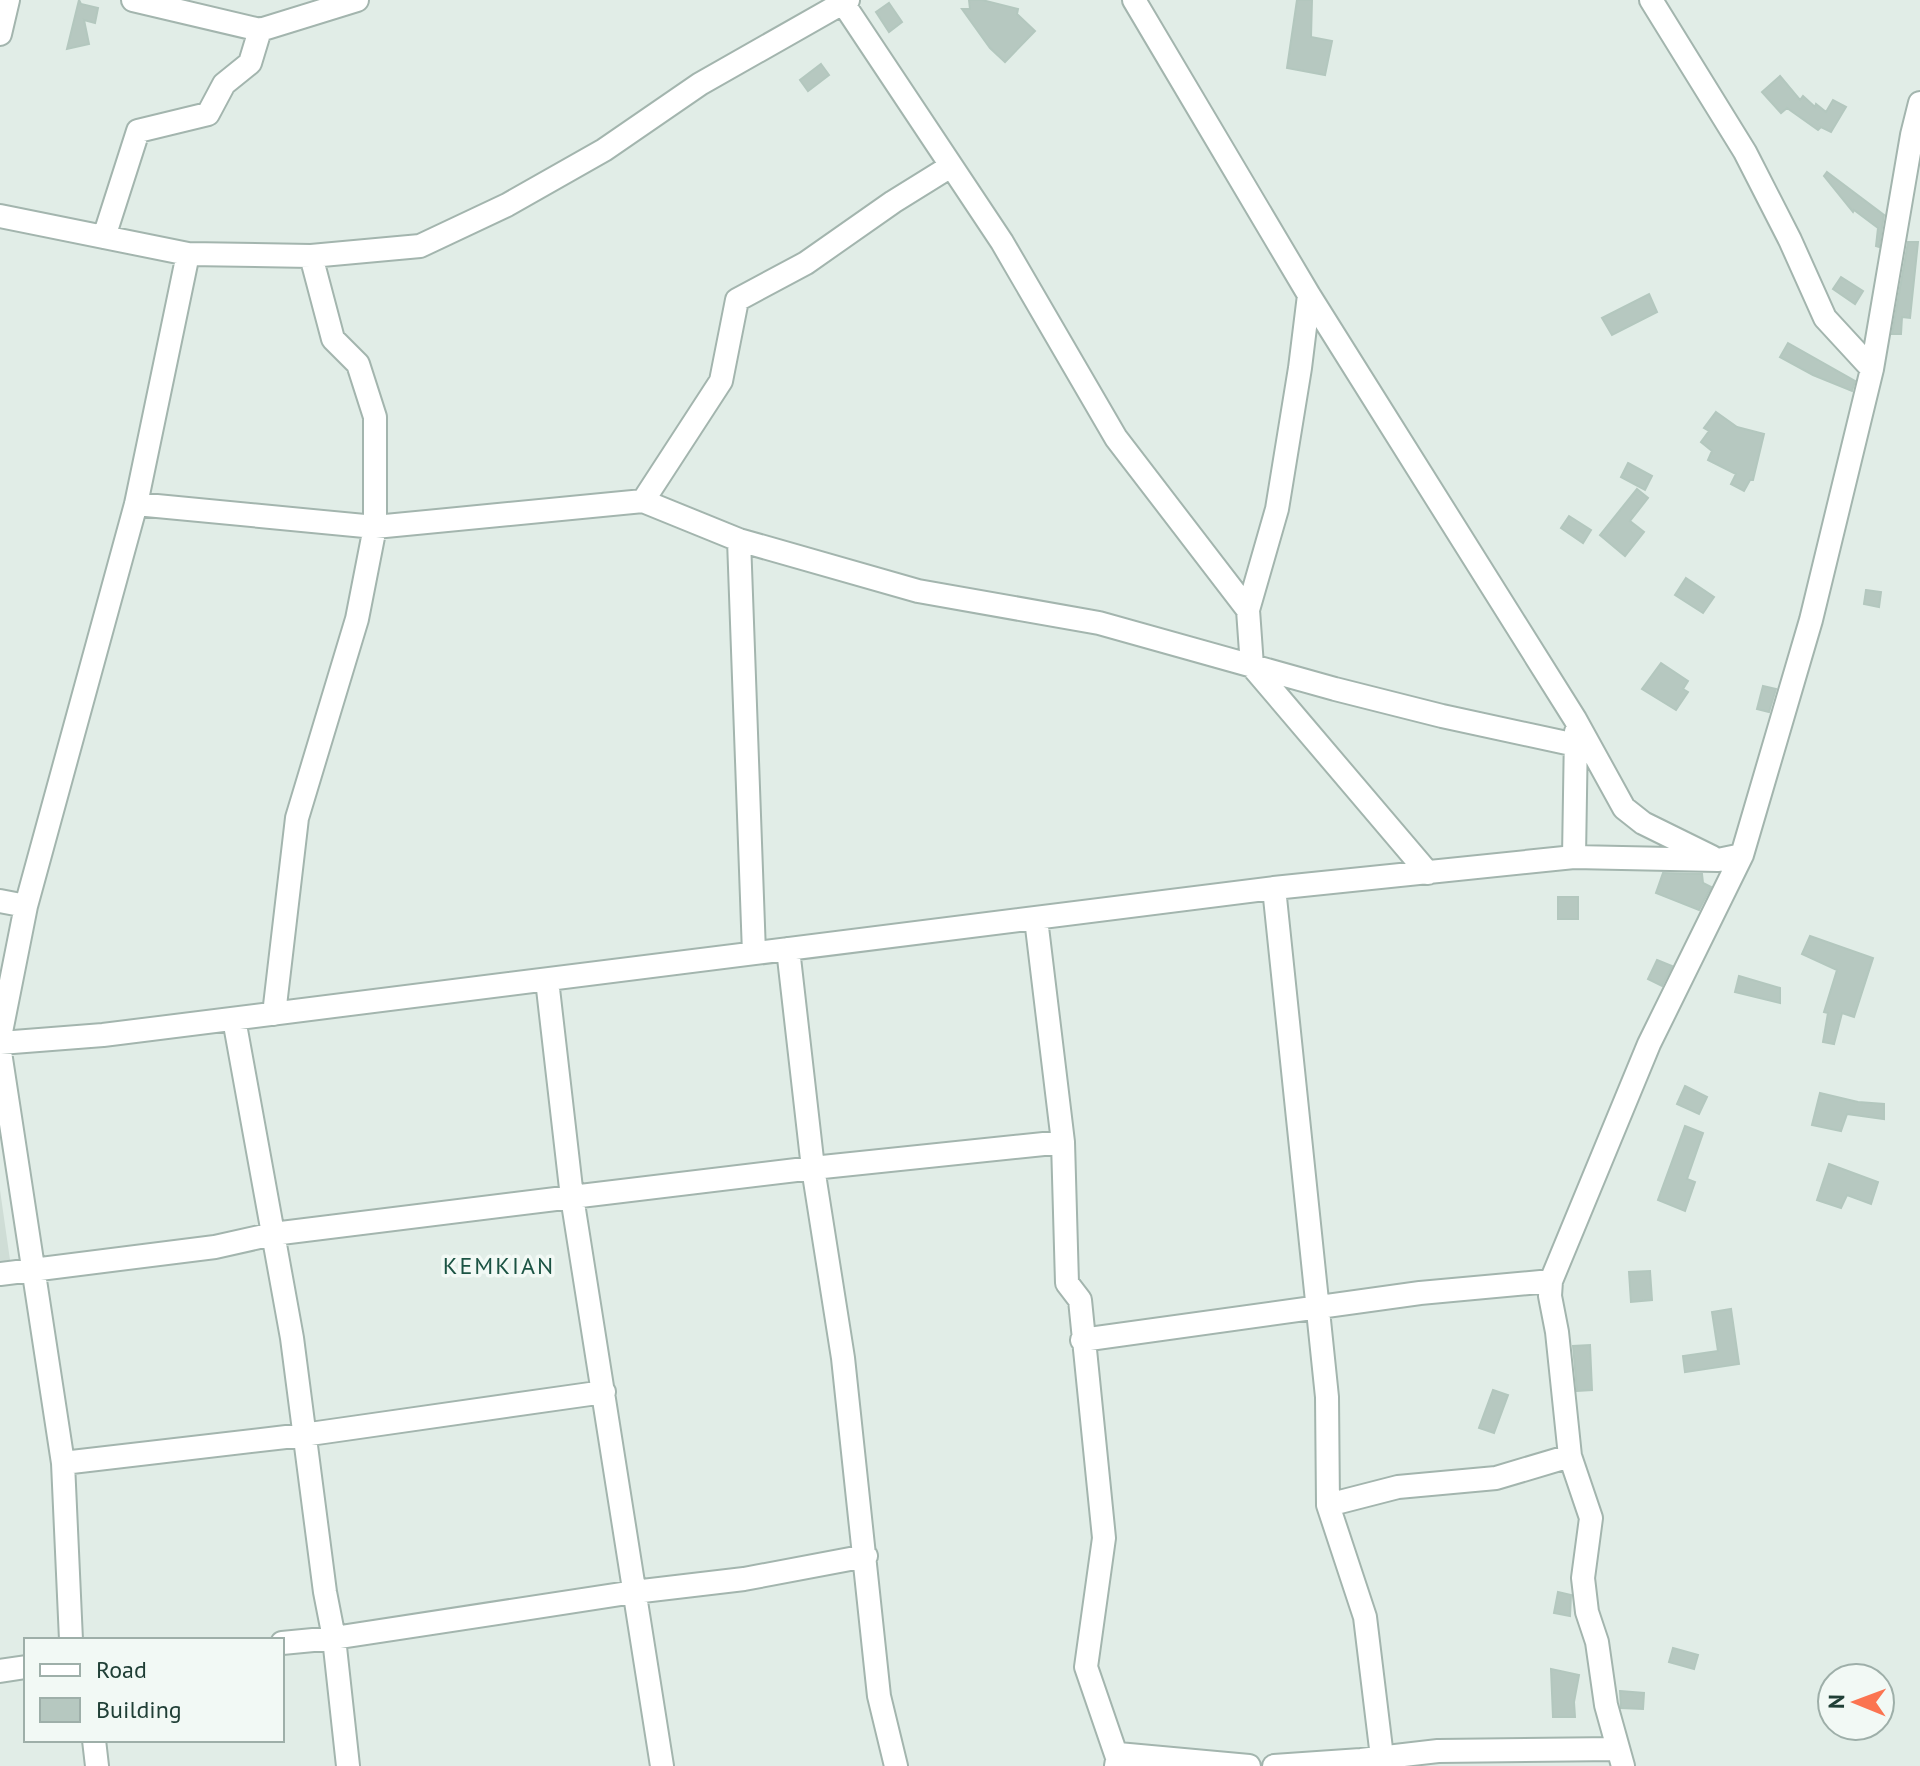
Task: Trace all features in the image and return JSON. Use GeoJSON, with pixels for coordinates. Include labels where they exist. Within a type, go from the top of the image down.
{"type":"FeatureCollection","features":[{"type":"Feature","properties":{"kind":"street"},"geometry":{"type":"LineString","coordinates":[[0,34],[8,0]]}},
{"type":"Feature","properties":{"kind":"street"},"geometry":{"type":"LineString","coordinates":[[133,0],[260,30],[357,0]]}},
{"type":"Feature","properties":{"kind":"street"},"geometry":{"type":"LineString","coordinates":[[1134,0],[1309,295],[1575,719],[1624,808],[1643,823],[1718,860]]}},
{"type":"Feature","properties":{"kind":"street"},"geometry":{"type":"LineString","coordinates":[[1651,0],[1745,152],[1825,318],[1872,369]]}},
{"type":"Feature","properties":{"kind":"street"},"geometry":{"type":"LineString","coordinates":[[0,216],[188,254],[311,256],[420,246],[495,211],[604,150],[700,84],[844,1],[1002,242],[1116,438],[1248,610]]}},
{"type":"Feature","properties":{"kind":"street"},"geometry":{"type":"LineString","coordinates":[[104,237],[138,131],[208,114],[224,84],[250,63],[260,30]]}},
{"type":"Feature","properties":{"kind":"street"},"geometry":{"type":"LineString","coordinates":[[1274,1766],[1481,1749],[1619,1758],[1606,1705],[1597,1642],[1587,1612],[1583,1578],[1591,1518],[1570,1456],[1550,1296],[1551,1281],[1649,1044],[1742,855],[1811,620],[1872,369],[1920,103]]}},
{"type":"Feature","properties":{"kind":"street"},"geometry":{"type":"LineString","coordinates":[[643,501],[721,381],[737,300],[806,263],[951,166]]}},
{"type":"Feature","properties":{"kind":"street"},"geometry":{"type":"LineString","coordinates":[[188,254],[136,504],[26,906],[0,1040],[103,1035],[1274,888],[1574,857],[1718,860],[1742,855]]}},
{"type":"Feature","properties":{"kind":"street"},"geometry":{"type":"LineString","coordinates":[[274,1014],[297,818],[357,619],[375,527],[375,417],[358,364],[333,339],[311,256]]}},
{"type":"Feature","properties":{"kind":"street"},"geometry":{"type":"LineString","coordinates":[[1309,295],[1277,509],[1248,610],[1252,666],[1428,873]]}},
{"type":"Feature","properties":{"kind":"street"},"geometry":{"type":"LineString","coordinates":[[136,504],[375,527],[643,501],[739,540],[918,591],[1099,623],[1442,716],[1576,745]]}},
{"type":"Feature","properties":{"kind":"street"},"geometry":{"type":"LineString","coordinates":[[739,540],[754,953]]}},
{"type":"Feature","properties":{"kind":"street"},"geometry":{"type":"LineString","coordinates":[[1574,857],[1575,719]]}},
{"type":"Feature","properties":{"kind":"street"},"geometry":{"type":"LineString","coordinates":[[1274,888],[1327,1397],[1328,1505],[1365,1617],[1382,1757]]}},
{"type":"Feature","properties":{"kind":"street"},"geometry":{"type":"LineString","coordinates":[[0,901],[26,906]]}},
{"type":"Feature","properties":{"kind":"street"},"geometry":{"type":"LineString","coordinates":[[1036,919],[1063,1142],[1067,1283],[1080,1300],[1104,1538],[1086,1667],[1118,1762],[1249,1766]]}},
{"type":"Feature","properties":{"kind":"street"},"geometry":{"type":"LineString","coordinates":[[788,949],[813,1168],[843,1358],[879,1696],[896,1766]]}},
{"type":"Feature","properties":{"kind":"street"},"geometry":{"type":"LineString","coordinates":[[547,980],[572,1197],[662,1766]]}},
{"type":"Feature","properties":{"kind":"street"},"geometry":{"type":"LineString","coordinates":[[234,1019],[292,1338],[303,1435],[334,1638],[348,1766]]}},
{"type":"Feature","properties":{"kind":"street"},"geometry":{"type":"LineString","coordinates":[[0,1052],[63,1463],[71,1638]]}},
{"type":"Feature","properties":{"kind":"street"},"geometry":{"type":"LineString","coordinates":[[0,1274],[215,1247],[273,1234],[813,1168],[1063,1142]]}},
{"type":"Feature","properties":{"kind":"street"},"geometry":{"type":"LineString","coordinates":[[1082,1340],[1420,1293],[1551,1281]]}},
{"type":"Feature","properties":{"kind":"street"},"geometry":{"type":"LineString","coordinates":[[63,1463],[303,1435],[604,1392]]}},
{"type":"Feature","properties":{"kind":"street"},"geometry":{"type":"LineString","coordinates":[[1328,1505],[1398,1487],[1496,1478],[1570,1456]]}},
{"type":"Feature","properties":{"kind":"street"},"geometry":{"type":"LineString","coordinates":[[284,1643],[744,1579],[866,1556]]}},
{"type":"Feature","properties":{"kind":"street"},"geometry":{"type":"LineString","coordinates":[[0,1671],[24,1667]]}},
{"type":"Feature","properties":{"kind":"street"},"geometry":{"type":"LineString","coordinates":[[94,1742],[97,1766]]}},
{"type":"Feature","properties":{"kind":"shaded area"},"geometry":{"type":"Polygon","coordinates":[[[0,1190],[10,1260],[0,1262],[0,1190]]]}},
{"type":"Feature","properties":{"kind":"building"},"geometry":{"type":"Polygon","coordinates":[[[79,0],[81,4],[98,8],[95,23],[84,20],[89,44],[67,49],[79,0]]]}},
{"type":"Feature","properties":{"kind":"building"},"geometry":{"type":"Polygon","coordinates":[[[969,0],[1018,9],[1017,14],[1035,31],[1005,62],[990,48],[962,9],[970,9],[969,0]]]}},
{"type":"Feature","properties":{"kind":"building"},"geometry":{"type":"Polygon","coordinates":[[[1297,0],[1312,0],[1311,37],[1332,41],[1325,75],[1287,68],[1297,0]]]}},
{"type":"Feature","properties":{"kind":"building"},"geometry":{"type":"Polygon","coordinates":[[[889,3],[902,22],[889,32],[876,12],[889,3]]]}},
{"type":"Feature","properties":{"kind":"building"},"geometry":{"type":"Polygon","coordinates":[[[821,64],[829,75],[808,91],[800,80],[821,64]]]}},
{"type":"Feature","properties":{"kind":"building"},"geometry":{"type":"Polygon","coordinates":[[[1780,76],[1800,100],[1803,96],[1826,112],[1833,100],[1846,107],[1831,132],[1821,127],[1818,130],[1787,108],[1781,113],[1762,92],[1780,76]]]}},
{"type":"Feature","properties":{"kind":"building"},"geometry":{"type":"Polygon","coordinates":[[[1827,172],[1884,215],[1879,247],[1876,246],[1878,228],[1853,212],[1824,176],[1827,172]]]}},
{"type":"Feature","properties":{"kind":"building"},"geometry":{"type":"Polygon","coordinates":[[[1908,242],[1918,242],[1910,318],[1902,317],[1901,334],[1892,334],[1908,242]]]}},
{"type":"Feature","properties":{"kind":"building"},"geometry":{"type":"Polygon","coordinates":[[[1841,277],[1863,291],[1855,304],[1833,289],[1841,277]]]}},
{"type":"Feature","properties":{"kind":"building"},"geometry":{"type":"Polygon","coordinates":[[[1649,294],[1657,312],[1612,335],[1602,318],[1649,294]]]}},
{"type":"Feature","properties":{"kind":"building"},"geometry":{"type":"Polygon","coordinates":[[[1788,343],[1855,381],[1852,391],[1780,357],[1788,343]]]}},
{"type":"Feature","properties":{"kind":"building"},"geometry":{"type":"Polygon","coordinates":[[[1716,412],[1737,427],[1764,434],[1753,480],[1744,491],[1731,484],[1736,474],[1708,460],[1712,451],[1701,442],[1709,431],[1704,428],[1716,412]]]}},
{"type":"Feature","properties":{"kind":"building"},"geometry":{"type":"Polygon","coordinates":[[[1628,463],[1652,476],[1645,490],[1621,477],[1628,463]]]}},
{"type":"Feature","properties":{"kind":"building"},"geometry":{"type":"Polygon","coordinates":[[[1637,489],[1648,498],[1630,521],[1644,532],[1625,556],[1600,535],[1637,489]]]}},
{"type":"Feature","properties":{"kind":"building"},"geometry":{"type":"Polygon","coordinates":[[[1569,516],[1591,530],[1583,543],[1561,528],[1569,516]]]}},
{"type":"Feature","properties":{"kind":"building"},"geometry":{"type":"Polygon","coordinates":[[[1686,578],[1714,597],[1703,613],[1675,595],[1686,578]]]}},
{"type":"Feature","properties":{"kind":"building"},"geometry":{"type":"Polygon","coordinates":[[[1866,590],[1881,592],[1879,607],[1864,604],[1866,590]]]}},
{"type":"Feature","properties":{"kind":"building"},"geometry":{"type":"Polygon","coordinates":[[[1661,663],[1688,681],[1683,689],[1688,692],[1676,710],[1642,689],[1661,663]]]}},
{"type":"Feature","properties":{"kind":"building"},"geometry":{"type":"Polygon","coordinates":[[[1763,686],[1776,689],[1769,712],[1757,709],[1763,686]]]}},
{"type":"Feature","properties":{"kind":"building"},"geometry":{"type":"Polygon","coordinates":[[[1663,873],[1702,874],[1703,883],[1711,887],[1699,910],[1656,893],[1663,873]]]}},
{"type":"Feature","properties":{"kind":"building"},"geometry":{"type":"Polygon","coordinates":[[[1558,897],[1578,897],[1578,919],[1558,919],[1558,897]]]}},
{"type":"Feature","properties":{"kind":"building"},"geometry":{"type":"Polygon","coordinates":[[[1810,936],[1873,958],[1854,1017],[1842,1013],[1834,1044],[1823,1042],[1828,1013],[1824,1012],[1837,970],[1802,954],[1810,936]]]}},
{"type":"Feature","properties":{"kind":"building"},"geometry":{"type":"Polygon","coordinates":[[[1657,960],[1672,966],[1662,986],[1648,979],[1657,960]]]}},
{"type":"Feature","properties":{"kind":"building"},"geometry":{"type":"Polygon","coordinates":[[[1739,976],[1780,988],[1780,1003],[1735,992],[1739,976]]]}},
{"type":"Feature","properties":{"kind":"building"},"geometry":{"type":"Polygon","coordinates":[[[1685,1086],[1707,1097],[1699,1114],[1677,1104],[1685,1086]]]}},
{"type":"Feature","properties":{"kind":"building"},"geometry":{"type":"Polygon","coordinates":[[[1820,1093],[1858,1102],[1884,1104],[1884,1119],[1847,1114],[1841,1131],[1812,1125],[1820,1093]]]}},
{"type":"Feature","properties":{"kind":"building"},"geometry":{"type":"Polygon","coordinates":[[[1685,1126],[1703,1133],[1687,1179],[1695,1182],[1685,1211],[1658,1200],[1685,1126]]]}},
{"type":"Feature","properties":{"kind":"building"},"geometry":{"type":"Polygon","coordinates":[[[1829,1164],[1878,1182],[1871,1204],[1847,1195],[1841,1208],[1817,1200],[1829,1164]]]}},
{"type":"Feature","properties":{"kind":"building"},"geometry":{"type":"Polygon","coordinates":[[[1650,1271],[1652,1300],[1631,1302],[1629,1272],[1650,1271]]]}},
{"type":"Feature","properties":{"kind":"building"},"geometry":{"type":"Polygon","coordinates":[[[1731,1309],[1739,1364],[1685,1372],[1683,1356],[1718,1351],[1712,1312],[1731,1309]]]}},
{"type":"Feature","properties":{"kind":"building"},"geometry":{"type":"Polygon","coordinates":[[[1590,1345],[1592,1390],[1577,1391],[1573,1346],[1590,1345]]]}},
{"type":"Feature","properties":{"kind":"building"},"geometry":{"type":"Polygon","coordinates":[[[1493,1390],[1508,1395],[1494,1433],[1479,1428],[1493,1390]]]}},
{"type":"Feature","properties":{"kind":"building"},"geometry":{"type":"Polygon","coordinates":[[[1558,1592],[1571,1595],[1570,1616],[1554,1613],[1558,1592]]]}},
{"type":"Feature","properties":{"kind":"building"},"geometry":{"type":"Polygon","coordinates":[[[1673,1648],[1698,1655],[1694,1669],[1669,1662],[1673,1648]]]}},
{"type":"Feature","properties":{"kind":"building"},"geometry":{"type":"Polygon","coordinates":[[[1551,1669],[1579,1675],[1574,1702],[1575,1717],[1553,1717],[1551,1669]]]}},
{"type":"Feature","properties":{"kind":"building"},"geometry":{"type":"Polygon","coordinates":[[[1620,1691],[1644,1693],[1643,1709],[1621,1708],[1620,1691]]]}},
{"type":"Feature","properties":{"kind":"district","name":"KEMKIAN"},"geometry":{"type":"Point","coordinates":[499,1266]}}]}
